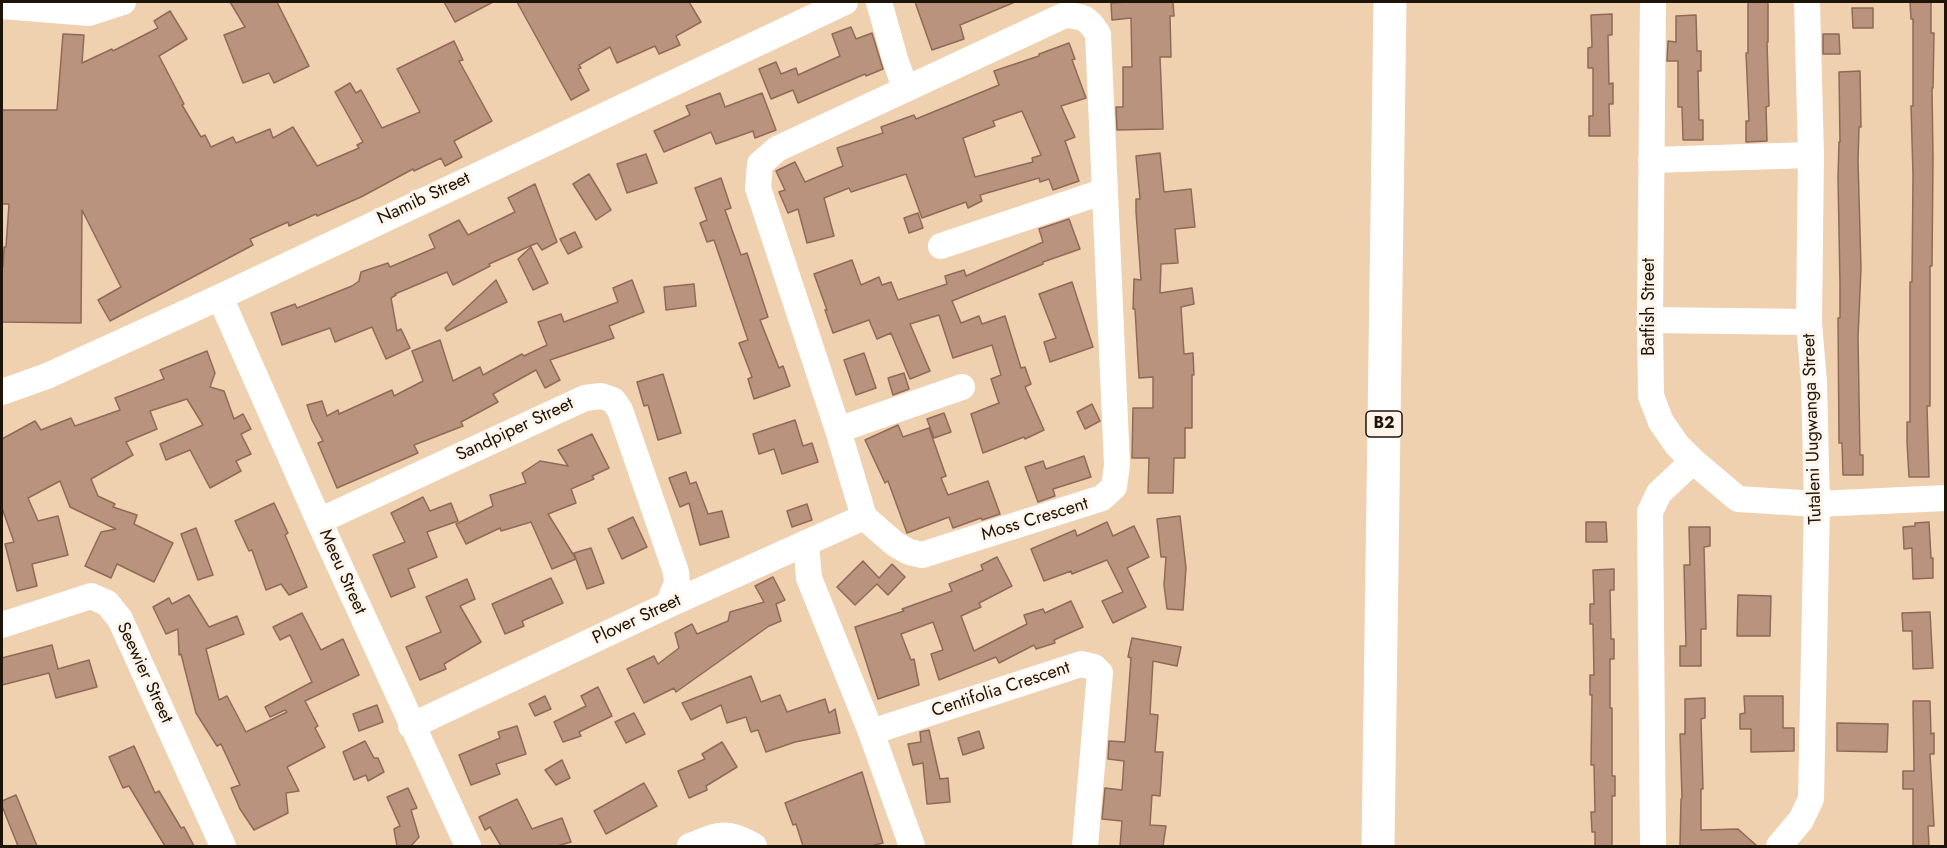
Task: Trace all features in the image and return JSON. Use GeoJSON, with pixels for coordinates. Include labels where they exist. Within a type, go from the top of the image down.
{"type":"FeatureCollection","features":[{"type":"Feature","properties":{"kind":"highway","name":"B2"},"geometry":{"type":"LineString","coordinates":[[1368,846],[1378,2]]}},
{"type":"Feature","properties":{"kind":"highway","name":"B2"},"geometry":{"type":"LineString","coordinates":[[1378,846],[1390,2]]}},
{"type":"Feature","properties":{"kind":"street"},"geometry":{"type":"LineString","coordinates":[[2,6],[89,14],[123,2]]}},
{"type":"Feature","properties":{"kind":"street","name":"Namib Street"},"geometry":{"type":"LineString","coordinates":[[2,392],[47,376],[220,297],[845,2]]}},
{"type":"Feature","properties":{"kind":"street"},"geometry":{"type":"LineString","coordinates":[[879,2],[905,88]]}},
{"type":"Feature","properties":{"kind":"street","name":"Batfish Street"},"geometry":{"type":"LineString","coordinates":[[1653,2],[1651,396],[1661,422],[1677,445],[1738,500],[1817,504],[1946,498]]}},
{"type":"Feature","properties":{"kind":"street","name":"Tutaleni Uugwanga Street"},"geometry":{"type":"LineString","coordinates":[[1779,846],[1801,820],[1810,799],[1817,504],[1814,382],[1809,322],[1811,155],[1808,2]]}},
{"type":"Feature","properties":{"kind":"street","name":"Moss Crescent"},"geometry":{"type":"LineString","coordinates":[[1065,15],[1078,16],[1090,21],[1098,34],[1105,191],[1117,465],[1114,487],[1102,498],[922,555],[909,552],[895,544],[864,517],[838,430],[758,188],[760,164],[777,149],[905,88],[1065,15]]}},
{"type":"Feature","properties":{"kind":"street"},"geometry":{"type":"LineString","coordinates":[[1652,160],[1811,155]]}},
{"type":"Feature","properties":{"kind":"street"},"geometry":{"type":"LineString","coordinates":[[941,246],[1105,191]]}},
{"type":"Feature","properties":{"kind":"street","name":"Meeu Street"},"geometry":{"type":"LineString","coordinates":[[220,297],[411,726],[468,846]]}},
{"type":"Feature","properties":{"kind":"street"},"geometry":{"type":"LineString","coordinates":[[1650,320],[1809,322]]}},
{"type":"Feature","properties":{"kind":"street"},"geometry":{"type":"LineString","coordinates":[[838,430],[962,387]]}},
{"type":"Feature","properties":{"kind":"street","name":"Sandpiper Street"},"geometry":{"type":"LineString","coordinates":[[319,521],[585,398],[601,396],[613,399],[620,410],[676,572],[677,583],[668,605]]}},
{"type":"Feature","properties":{"kind":"street"},"geometry":{"type":"LineString","coordinates":[[1653,846],[1650,512],[1659,493],[1693,461]]}},
{"type":"Feature","properties":{"kind":"street","name":"Plover Street"},"geometry":{"type":"LineString","coordinates":[[411,726],[668,605],[864,517]]}},
{"type":"Feature","properties":{"kind":"street"},"geometry":{"type":"LineString","coordinates":[[806,543],[809,578],[872,732],[912,846]]}},
{"type":"Feature","properties":{"kind":"street","name":"Seewier Street"},"geometry":{"type":"LineString","coordinates":[[2,625],[91,596],[107,603],[120,619],[223,846]]}},
{"type":"Feature","properties":{"kind":"street","name":"Centifolia Crescent"},"geometry":{"type":"LineString","coordinates":[[872,732],[1081,664],[1094,667],[1101,674],[1085,846]]}},
{"type":"Feature","properties":{"kind":"street"},"geometry":{"type":"LineString","coordinates":[[690,846],[721,834],[740,838],[754,846]]}},
{"type":"Feature","properties":{"kind":"building"},"geometry":{"type":"Polygon","coordinates":[[[230,2],[277,2],[309,66],[274,83],[269,73],[243,83],[224,35],[245,27],[230,2]]]}},
{"type":"Feature","properties":{"kind":"building"},"geometry":{"type":"Polygon","coordinates":[[[444,2],[493,2],[455,22],[444,2]]]}},
{"type":"Feature","properties":{"kind":"building"},"geometry":{"type":"Polygon","coordinates":[[[517,2],[689,2],[701,22],[676,36],[680,45],[659,54],[655,46],[617,63],[610,47],[579,65],[581,68],[578,69],[589,90],[571,100],[517,2]]]}},
{"type":"Feature","properties":{"kind":"building"},"geometry":{"type":"Polygon","coordinates":[[[915,2],[1015,2],[960,25],[964,39],[932,50],[915,2]]]}},
{"type":"Feature","properties":{"kind":"building"},"geometry":{"type":"Polygon","coordinates":[[[1173,2],[1174,16],[1170,16],[1171,57],[1160,57],[1163,129],[1117,130],[1116,107],[1123,107],[1123,67],[1132,67],[1131,18],[1112,20],[1111,3],[1173,2]]]}},
{"type":"Feature","properties":{"kind":"building"},"geometry":{"type":"Polygon","coordinates":[[[1748,2],[1768,2],[1767,141],[1746,142],[1746,121],[1749,121],[1746,53],[1748,53],[1748,2]]]}},
{"type":"Feature","properties":{"kind":"building"},"geometry":{"type":"Polygon","coordinates":[[[1910,2],[1931,2],[1931,33],[1934,33],[1930,406],[1927,406],[1929,477],[1909,477],[1907,442],[1907,422],[1910,422],[1913,175],[1911,106],[1913,106],[1913,19],[1911,19],[1910,2]]]}},
{"type":"Feature","properties":{"kind":"building"},"geometry":{"type":"Polygon","coordinates":[[[1852,8],[1873,8],[1873,28],[1853,28],[1852,8]]]}},
{"type":"Feature","properties":{"kind":"building"},"geometry":{"type":"Polygon","coordinates":[[[170,11],[187,39],[159,56],[184,104],[182,105],[201,137],[205,135],[211,147],[233,137],[236,143],[270,129],[273,138],[293,127],[317,166],[359,148],[357,145],[363,142],[335,92],[350,83],[356,93],[361,90],[382,128],[420,112],[397,69],[454,41],[463,60],[459,61],[492,121],[454,141],[462,157],[445,166],[441,158],[414,171],[413,169],[361,197],[317,216],[316,214],[289,226],[288,222],[250,239],[253,245],[110,321],[98,300],[121,287],[82,210],[81,323],[2,322],[2,267],[9,204],[2,204],[2,110],[57,110],[63,34],[84,35],[82,63],[112,49],[113,51],[158,28],[154,21],[170,11]]]}},
{"type":"Feature","properties":{"kind":"building"},"geometry":{"type":"Polygon","coordinates":[[[1612,14],[1612,35],[1608,35],[1609,84],[1613,83],[1613,104],[1609,104],[1610,136],[1589,136],[1589,116],[1593,116],[1593,68],[1588,68],[1588,48],[1592,47],[1591,15],[1612,14]]]}},
{"type":"Feature","properties":{"kind":"building"},"geometry":{"type":"Polygon","coordinates":[[[1696,15],[1697,51],[1701,51],[1701,71],[1698,71],[1699,120],[1703,120],[1703,140],[1683,140],[1682,107],[1678,107],[1678,61],[1667,61],[1668,41],[1676,42],[1676,16],[1696,15]]]}},
{"type":"Feature","properties":{"kind":"building"},"geometry":{"type":"Polygon","coordinates":[[[851,27],[856,39],[872,33],[883,69],[866,76],[865,74],[798,103],[793,90],[771,99],[759,69],[776,62],[781,74],[796,68],[798,75],[840,56],[832,34],[851,27]]]}},
{"type":"Feature","properties":{"kind":"building"},"geometry":{"type":"Polygon","coordinates":[[[1823,34],[1839,34],[1840,54],[1823,54],[1823,34]]]}},
{"type":"Feature","properties":{"kind":"building"},"geometry":{"type":"Polygon","coordinates":[[[1069,43],[1075,59],[1072,60],[1086,98],[1061,106],[1075,137],[1065,141],[1079,181],[1053,190],[1049,179],[1040,182],[1039,178],[980,195],[982,201],[968,208],[966,202],[922,218],[906,174],[851,192],[849,188],[824,198],[834,236],[807,243],[798,209],[788,213],[779,192],[785,190],[776,171],[795,162],[805,182],[843,166],[837,148],[883,133],[881,127],[914,115],[916,119],[999,85],[994,71],[1039,56],[1039,54],[1069,43]],[[1022,111],[993,121],[995,126],[963,138],[975,177],[1033,162],[1032,158],[1041,155],[1022,111]]]}},
{"type":"Feature","properties":{"kind":"building"},"geometry":{"type":"Polygon","coordinates":[[[1860,71],[1861,127],[1859,127],[1858,161],[1861,268],[1858,337],[1860,455],[1863,455],[1863,475],[1843,475],[1842,443],[1839,443],[1839,72],[1860,71]]]}},
{"type":"Feature","properties":{"kind":"building"},"geometry":{"type":"Polygon","coordinates":[[[720,93],[725,107],[762,93],[776,130],[755,138],[753,131],[716,144],[711,132],[664,152],[654,131],[690,115],[686,106],[720,93]]]}},
{"type":"Feature","properties":{"kind":"building"},"geometry":{"type":"Polygon","coordinates":[[[1160,153],[1164,192],[1191,189],[1195,227],[1175,229],[1178,263],[1161,264],[1160,293],[1192,288],[1194,304],[1181,307],[1184,354],[1193,353],[1192,428],[1185,428],[1185,458],[1174,458],[1173,493],[1148,493],[1149,458],[1132,458],[1133,408],[1153,408],[1153,377],[1139,378],[1135,309],[1133,309],[1134,279],[1141,280],[1136,212],[1136,199],[1140,199],[1136,156],[1160,153]]]}},
{"type":"Feature","properties":{"kind":"building"},"geometry":{"type":"Polygon","coordinates":[[[646,154],[657,183],[627,193],[617,164],[646,154]]]}},
{"type":"Feature","properties":{"kind":"building"},"geometry":{"type":"Polygon","coordinates":[[[589,174],[611,210],[596,220],[573,184],[589,174]]]}},
{"type":"Feature","properties":{"kind":"building"},"geometry":{"type":"Polygon","coordinates":[[[721,178],[731,208],[725,210],[741,255],[747,253],[768,317],[760,320],[779,368],[783,366],[790,386],[754,399],[748,379],[752,377],[739,343],[748,340],[714,240],[707,242],[700,223],[707,220],[695,188],[721,178]]]}},
{"type":"Feature","properties":{"kind":"building"},"geometry":{"type":"Polygon","coordinates":[[[535,184],[557,242],[542,250],[537,243],[489,264],[490,266],[453,285],[447,272],[395,294],[391,298],[397,331],[401,329],[410,348],[386,359],[372,327],[335,342],[330,328],[282,345],[271,313],[295,304],[297,308],[352,286],[359,281],[361,272],[388,263],[390,267],[435,248],[429,235],[459,220],[468,235],[515,212],[508,198],[535,184]]]}},
{"type":"Feature","properties":{"kind":"building"},"geometry":{"type":"Polygon","coordinates":[[[918,213],[923,228],[909,233],[904,218],[918,213]]]}},
{"type":"Feature","properties":{"kind":"building"},"geometry":{"type":"Polygon","coordinates":[[[1069,219],[1080,249],[1043,262],[1043,264],[952,301],[961,323],[979,316],[982,324],[1005,316],[1021,368],[1025,367],[1031,384],[1025,387],[1044,430],[983,453],[971,414],[999,403],[991,379],[1001,375],[992,345],[953,358],[939,315],[910,324],[930,371],[910,379],[891,333],[877,339],[869,320],[833,333],[814,274],[852,260],[861,285],[879,277],[882,285],[891,282],[898,300],[947,284],[945,276],[964,270],[966,276],[1043,242],[1039,229],[1069,219]]]}},
{"type":"Feature","properties":{"kind":"building"},"geometry":{"type":"Polygon","coordinates":[[[575,232],[582,247],[568,254],[560,239],[575,232]]]}},
{"type":"Feature","properties":{"kind":"building"},"geometry":{"type":"Polygon","coordinates":[[[531,247],[548,283],[533,290],[518,259],[531,247]]]}},
{"type":"Feature","properties":{"kind":"building"},"geometry":{"type":"Polygon","coordinates":[[[496,280],[507,302],[447,331],[445,328],[496,280]]]}},
{"type":"Feature","properties":{"kind":"building"},"geometry":{"type":"Polygon","coordinates":[[[632,280],[644,312],[609,326],[614,338],[550,360],[560,380],[545,388],[536,370],[493,394],[498,402],[461,422],[463,426],[414,445],[418,453],[337,488],[318,443],[323,441],[307,405],[322,401],[327,416],[338,410],[339,414],[392,390],[394,396],[423,381],[412,351],[440,340],[453,381],[480,367],[483,375],[522,354],[524,356],[547,345],[538,322],[561,314],[564,322],[618,302],[613,288],[632,280]]]}},
{"type":"Feature","properties":{"kind":"building"},"geometry":{"type":"Polygon","coordinates":[[[1072,282],[1093,347],[1050,362],[1044,342],[1056,338],[1039,294],[1072,282]]]}},
{"type":"Feature","properties":{"kind":"building"},"geometry":{"type":"Polygon","coordinates":[[[694,284],[696,306],[666,310],[664,287],[694,284]]]}},
{"type":"Feature","properties":{"kind":"building"},"geometry":{"type":"Polygon","coordinates":[[[207,351],[215,373],[210,387],[224,391],[234,419],[243,414],[251,429],[241,434],[251,454],[236,461],[241,471],[210,488],[190,450],[166,460],[160,444],[203,425],[187,399],[150,411],[157,429],[126,442],[133,455],[91,479],[98,496],[115,504],[113,507],[137,515],[134,524],[173,543],[154,582],[117,564],[111,578],[85,566],[101,532],[116,529],[70,507],[60,481],[28,498],[38,521],[58,516],[68,555],[32,564],[37,586],[17,591],[5,544],[14,542],[2,508],[2,439],[35,421],[41,430],[71,418],[75,426],[120,410],[115,398],[164,379],[160,370],[207,351]]]}},
{"type":"Feature","properties":{"kind":"building"},"geometry":{"type":"Polygon","coordinates":[[[864,353],[876,388],[856,395],[844,360],[864,353]]]}},
{"type":"Feature","properties":{"kind":"building"},"geometry":{"type":"Polygon","coordinates":[[[904,373],[909,389],[893,395],[888,378],[904,373]]]}},
{"type":"Feature","properties":{"kind":"building"},"geometry":{"type":"Polygon","coordinates":[[[663,374],[681,433],[658,440],[648,405],[644,406],[637,382],[663,374]]]}},
{"type":"Feature","properties":{"kind":"building"},"geometry":{"type":"Polygon","coordinates":[[[1092,404],[1100,421],[1085,429],[1077,412],[1092,404]]]}},
{"type":"Feature","properties":{"kind":"building"},"geometry":{"type":"Polygon","coordinates":[[[944,413],[951,432],[934,438],[927,419],[944,413]]]}},
{"type":"Feature","properties":{"kind":"building"},"geometry":{"type":"Polygon","coordinates":[[[795,420],[803,446],[812,443],[818,462],[782,474],[774,449],[759,454],[753,434],[795,420]]]}},
{"type":"Feature","properties":{"kind":"building"},"geometry":{"type":"Polygon","coordinates":[[[898,425],[903,437],[929,428],[946,476],[941,478],[948,495],[988,481],[1000,514],[953,528],[949,517],[907,533],[888,481],[885,483],[865,440],[898,425]]]}},
{"type":"Feature","properties":{"kind":"building"},"geometry":{"type":"Polygon","coordinates":[[[592,434],[609,468],[592,476],[594,479],[571,489],[576,503],[548,514],[576,559],[552,569],[531,522],[501,531],[500,528],[466,544],[456,524],[493,506],[490,495],[526,483],[522,473],[540,461],[568,466],[558,450],[592,434]]]}},
{"type":"Feature","properties":{"kind":"building"},"geometry":{"type":"Polygon","coordinates":[[[1084,456],[1091,477],[1053,489],[1055,496],[1038,502],[1025,467],[1043,461],[1046,469],[1084,456]]]}},
{"type":"Feature","properties":{"kind":"building"},"geometry":{"type":"Polygon","coordinates":[[[686,472],[690,484],[696,482],[708,514],[722,511],[729,537],[700,545],[689,503],[680,507],[669,478],[686,472]]]}},
{"type":"Feature","properties":{"kind":"building"},"geometry":{"type":"Polygon","coordinates":[[[423,497],[430,511],[451,503],[458,521],[427,532],[437,557],[408,569],[415,587],[391,597],[373,555],[405,542],[391,513],[423,497]]]}},
{"type":"Feature","properties":{"kind":"building"},"geometry":{"type":"Polygon","coordinates":[[[274,503],[288,533],[285,535],[307,587],[289,595],[281,584],[266,590],[252,550],[249,551],[235,521],[274,503]]]}},
{"type":"Feature","properties":{"kind":"building"},"geometry":{"type":"Polygon","coordinates":[[[807,504],[812,520],[792,527],[787,511],[807,504]]]}},
{"type":"Feature","properties":{"kind":"building"},"geometry":{"type":"Polygon","coordinates":[[[1180,516],[1186,568],[1183,610],[1167,609],[1164,585],[1166,557],[1161,557],[1157,519],[1180,516]]]}},
{"type":"Feature","properties":{"kind":"building"},"geometry":{"type":"Polygon","coordinates":[[[633,517],[647,547],[622,559],[608,529],[633,517]]]}},
{"type":"Feature","properties":{"kind":"building"},"geometry":{"type":"Polygon","coordinates":[[[1107,522],[1113,536],[1134,526],[1149,557],[1127,568],[1146,607],[1113,623],[1102,601],[1123,592],[1107,560],[1072,574],[1071,571],[1044,581],[1031,549],[1075,530],[1077,536],[1107,522]]]}},
{"type":"Feature","properties":{"kind":"building"},"geometry":{"type":"Polygon","coordinates":[[[1586,522],[1606,522],[1607,542],[1586,542],[1586,522]]]}},
{"type":"Feature","properties":{"kind":"building"},"geometry":{"type":"Polygon","coordinates":[[[1929,522],[1933,578],[1913,579],[1912,548],[1904,549],[1903,527],[1929,522]]]}},
{"type":"Feature","properties":{"kind":"building"},"geometry":{"type":"Polygon","coordinates":[[[1689,527],[1710,527],[1710,546],[1704,547],[1706,629],[1701,629],[1701,666],[1680,666],[1680,646],[1686,646],[1684,565],[1690,565],[1689,527]]]}},
{"type":"Feature","properties":{"kind":"building"},"geometry":{"type":"Polygon","coordinates":[[[196,528],[213,575],[198,580],[181,534],[196,528]]]}},
{"type":"Feature","properties":{"kind":"building"},"geometry":{"type":"Polygon","coordinates":[[[591,548],[604,583],[587,589],[574,553],[591,548]]]}},
{"type":"Feature","properties":{"kind":"building"},"geometry":{"type":"Polygon","coordinates":[[[997,557],[1012,586],[979,603],[981,607],[961,616],[974,651],[1027,624],[1024,615],[1043,609],[1045,613],[1071,601],[1083,627],[1054,640],[1055,643],[1036,649],[1034,645],[999,663],[996,657],[939,680],[931,654],[943,650],[933,622],[901,634],[911,660],[914,659],[919,685],[878,699],[855,627],[904,611],[902,609],[952,591],[949,584],[983,570],[981,565],[997,557]]]}},
{"type":"Feature","properties":{"kind":"building"},"geometry":{"type":"Polygon","coordinates":[[[863,561],[879,578],[892,564],[905,577],[888,595],[877,584],[855,605],[837,587],[863,561]]]}},
{"type":"Feature","properties":{"kind":"building"},"geometry":{"type":"Polygon","coordinates":[[[1614,569],[1614,590],[1610,590],[1611,639],[1614,639],[1614,659],[1610,659],[1612,776],[1615,776],[1615,796],[1612,796],[1612,846],[1595,846],[1591,812],[1595,812],[1594,765],[1591,765],[1590,675],[1594,675],[1593,624],[1590,624],[1590,604],[1594,604],[1593,570],[1614,569]]]}},
{"type":"Feature","properties":{"kind":"building"},"geometry":{"type":"Polygon","coordinates":[[[773,577],[785,600],[776,604],[781,621],[769,626],[676,692],[674,688],[644,703],[627,669],[654,656],[658,664],[679,648],[675,633],[692,624],[697,634],[728,621],[730,612],[764,602],[755,586],[773,577]]]}},
{"type":"Feature","properties":{"kind":"building"},"geometry":{"type":"Polygon","coordinates":[[[551,578],[563,603],[522,621],[524,626],[505,634],[492,604],[551,578]]]}},
{"type":"Feature","properties":{"kind":"building"},"geometry":{"type":"Polygon","coordinates":[[[467,579],[475,599],[460,606],[481,642],[444,664],[446,669],[420,680],[406,647],[441,632],[426,597],[467,579]]]}},
{"type":"Feature","properties":{"kind":"building"},"geometry":{"type":"Polygon","coordinates":[[[189,595],[209,627],[237,616],[244,634],[206,649],[219,700],[227,696],[246,732],[287,712],[285,710],[270,717],[265,707],[312,682],[290,635],[280,640],[273,627],[302,613],[321,650],[343,639],[359,675],[305,701],[318,726],[315,728],[325,747],[287,767],[299,791],[286,793],[288,813],[254,830],[240,809],[231,788],[240,785],[221,744],[217,746],[196,713],[181,654],[179,655],[178,629],[166,634],[153,607],[169,598],[172,604],[189,595]]]}},
{"type":"Feature","properties":{"kind":"building"},"geometry":{"type":"Polygon","coordinates":[[[1738,595],[1771,596],[1770,636],[1737,636],[1738,595]]]}},
{"type":"Feature","properties":{"kind":"building"},"geometry":{"type":"Polygon","coordinates":[[[1930,612],[1933,668],[1913,669],[1912,631],[1903,631],[1902,613],[1930,612]]]}},
{"type":"Feature","properties":{"kind":"building"},"geometry":{"type":"Polygon","coordinates":[[[1132,638],[1181,647],[1177,666],[1153,661],[1150,714],[1158,715],[1155,752],[1163,752],[1160,796],[1152,795],[1150,825],[1166,826],[1163,846],[1120,846],[1122,821],[1102,819],[1105,788],[1122,790],[1124,761],[1108,759],[1109,741],[1125,742],[1131,658],[1128,657],[1132,638]]]}},
{"type":"Feature","properties":{"kind":"building"},"geometry":{"type":"Polygon","coordinates":[[[52,645],[58,669],[89,660],[97,687],[56,698],[49,673],[2,685],[2,658],[52,645]]]}},
{"type":"Feature","properties":{"kind":"building"},"geometry":{"type":"Polygon","coordinates":[[[751,676],[761,702],[780,695],[787,712],[825,699],[829,713],[835,709],[840,733],[795,742],[766,752],[758,730],[751,732],[746,717],[727,723],[721,705],[691,720],[682,703],[751,676]]]}},
{"type":"Feature","properties":{"kind":"building"},"geometry":{"type":"Polygon","coordinates":[[[598,687],[612,716],[579,732],[581,736],[563,742],[554,722],[586,706],[581,696],[598,687]]]}},
{"type":"Feature","properties":{"kind":"building"},"geometry":{"type":"Polygon","coordinates":[[[545,696],[551,709],[535,716],[529,704],[545,696]]]}},
{"type":"Feature","properties":{"kind":"building"},"geometry":{"type":"Polygon","coordinates":[[[1744,696],[1783,696],[1783,728],[1794,728],[1794,751],[1751,752],[1751,729],[1740,729],[1740,714],[1745,713],[1744,696]]]}},
{"type":"Feature","properties":{"kind":"building"},"geometry":{"type":"Polygon","coordinates":[[[1705,698],[1705,718],[1701,719],[1703,789],[1701,789],[1701,830],[1738,829],[1757,846],[1680,846],[1682,798],[1680,734],[1685,734],[1685,699],[1705,698]]]}},
{"type":"Feature","properties":{"kind":"building"},"geometry":{"type":"Polygon","coordinates":[[[1913,701],[1930,701],[1931,734],[1934,733],[1934,754],[1930,754],[1934,826],[1928,826],[1929,846],[1913,846],[1913,789],[1903,789],[1903,771],[1914,771],[1913,701]]]}},
{"type":"Feature","properties":{"kind":"building"},"geometry":{"type":"Polygon","coordinates":[[[377,705],[383,722],[359,731],[353,714],[377,705]]]}},
{"type":"Feature","properties":{"kind":"building"},"geometry":{"type":"Polygon","coordinates":[[[634,713],[645,734],[626,743],[615,722],[634,713]]]}},
{"type":"Feature","properties":{"kind":"building"},"geometry":{"type":"Polygon","coordinates":[[[1837,723],[1888,724],[1887,752],[1837,751],[1837,723]]]}},
{"type":"Feature","properties":{"kind":"building"},"geometry":{"type":"Polygon","coordinates":[[[517,726],[526,754],[496,764],[500,774],[471,785],[459,755],[500,738],[498,732],[517,726]]]}},
{"type":"Feature","properties":{"kind":"building"},"geometry":{"type":"Polygon","coordinates":[[[929,730],[940,779],[948,778],[950,802],[927,804],[923,763],[913,765],[908,744],[921,742],[920,732],[929,730]]]}},
{"type":"Feature","properties":{"kind":"building"},"geometry":{"type":"Polygon","coordinates":[[[979,731],[984,748],[963,755],[958,738],[979,731]]]}},
{"type":"Feature","properties":{"kind":"building"},"geometry":{"type":"Polygon","coordinates":[[[365,741],[374,758],[378,758],[384,772],[368,781],[366,775],[354,780],[343,752],[365,741]]]}},
{"type":"Feature","properties":{"kind":"building"},"geometry":{"type":"Polygon","coordinates":[[[722,742],[737,767],[706,786],[707,790],[689,798],[678,771],[705,759],[702,754],[722,742]]]}},
{"type":"Feature","properties":{"kind":"building"},"geometry":{"type":"Polygon","coordinates":[[[134,746],[155,793],[159,791],[194,846],[165,846],[129,786],[123,788],[109,757],[134,746]]]}},
{"type":"Feature","properties":{"kind":"building"},"geometry":{"type":"Polygon","coordinates":[[[562,760],[570,778],[556,785],[545,770],[562,760]]]}},
{"type":"Feature","properties":{"kind":"building"},"geometry":{"type":"Polygon","coordinates":[[[862,772],[883,843],[871,846],[803,846],[796,824],[793,825],[785,803],[862,772]]]}},
{"type":"Feature","properties":{"kind":"building"},"geometry":{"type":"Polygon","coordinates":[[[644,783],[657,806],[606,834],[594,811],[644,783]]]}},
{"type":"Feature","properties":{"kind":"building"},"geometry":{"type":"Polygon","coordinates":[[[408,788],[417,808],[411,810],[419,837],[411,846],[397,846],[394,829],[400,826],[387,797],[408,788]]]}},
{"type":"Feature","properties":{"kind":"building"},"geometry":{"type":"Polygon","coordinates":[[[16,795],[37,846],[18,846],[2,806],[2,801],[16,795]]]}},
{"type":"Feature","properties":{"kind":"building"},"geometry":{"type":"Polygon","coordinates":[[[517,799],[532,829],[562,818],[571,842],[557,846],[501,846],[490,827],[485,830],[479,817],[517,799]]]}}]}
